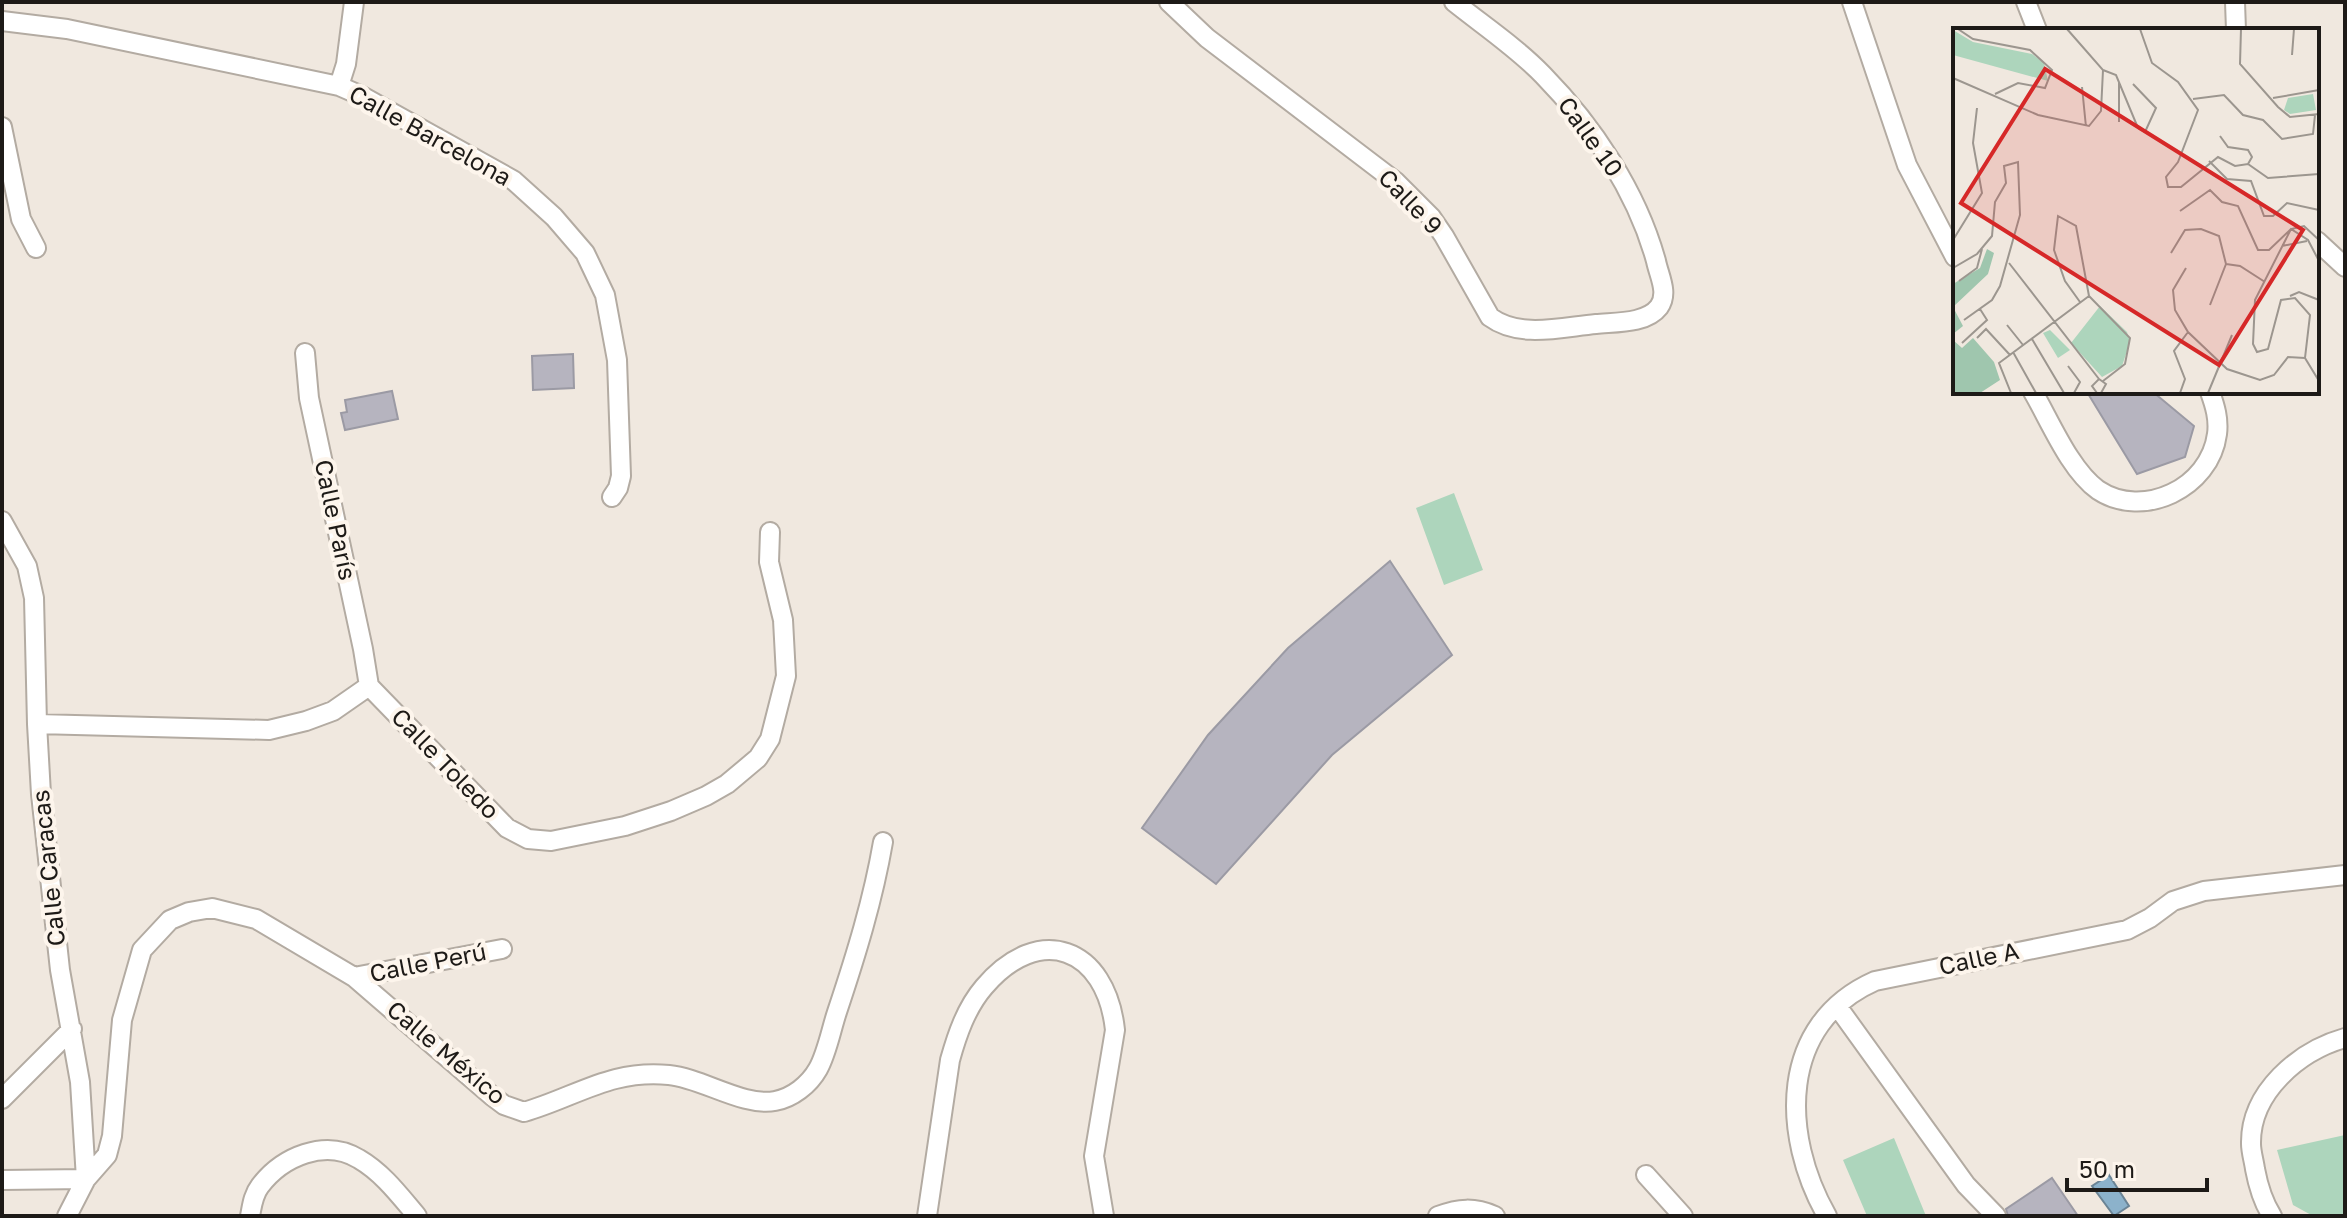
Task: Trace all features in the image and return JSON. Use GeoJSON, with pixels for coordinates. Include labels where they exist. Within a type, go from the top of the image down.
{"type":"FeatureCollection","features":[{"type":"Feature","properties":{"kind":"street"},"geometry":{"type":"LineString","coordinates":[[339,86],[346,64],[354,2]]}},
{"type":"Feature","properties":{"kind":"street","name":"Calle 9"},"geometry":{"type":"LineString","coordinates":[[1169,2],[1207,38],[1413,198],[1444,236],[1490,317],[1501,325],[1525,330],[1636,320],[1658,309]]}},
{"type":"Feature","properties":{"kind":"street","name":"Calle 10"},"geometry":{"type":"LineString","coordinates":[[1454,2],[1542,74],[1611,162],[1629,193],[1653,252],[1664,294],[1658,309]]}},
{"type":"Feature","properties":{"kind":"street"},"geometry":{"type":"LineString","coordinates":[[1852,2],[1907,165],[1953,253]]}},
{"type":"Feature","properties":{"kind":"street"},"geometry":{"type":"LineString","coordinates":[[2026,2],[2036,28]]}},
{"type":"Feature","properties":{"kind":"street"},"geometry":{"type":"LineString","coordinates":[[2235,2],[2236,28]]}},
{"type":"Feature","properties":{"kind":"street","name":"Calle Barcelona"},"geometry":{"type":"LineString","coordinates":[[2,21],[67,29],[339,86],[513,180],[554,217],[585,253],[605,295],[617,360],[621,476],[612,497]]}},
{"type":"Feature","properties":{"kind":"street"},"geometry":{"type":"LineString","coordinates":[[2,127],[21,219],[36,248]]}},
{"type":"Feature","properties":{"kind":"street"},"geometry":{"type":"LineString","coordinates":[[2319,243],[2345,267]]}},
{"type":"Feature","properties":{"kind":"street","name":"Calle París"},"geometry":{"type":"LineString","coordinates":[[305,353],[309,398],[369,686]]}},
{"type":"Feature","properties":{"kind":"street"},"geometry":{"type":"LineString","coordinates":[[2034,394],[2087,481],[2117,500],[2137,502],[2159,500],[2179,491],[2194,479],[2207,460],[2217,438],[2218,418],[2211,394]]}},
{"type":"Feature","properties":{"kind":"street","name":"Calle Caracas"},"geometry":{"type":"LineString","coordinates":[[2,521],[27,566],[34,598],[37,724],[60,970],[80,1082],[86,1179]]}},
{"type":"Feature","properties":{"kind":"street","name":"Calle Toledo"},"geometry":{"type":"LineString","coordinates":[[369,686],[507,828],[528,839],[551,841],[578,836],[625,826],[671,811],[727,784],[758,758],[770,739],[786,676],[783,620],[769,562],[770,532]]}},
{"type":"Feature","properties":{"kind":"street"},"geometry":{"type":"LineString","coordinates":[[37,724],[269,730],[333,711],[369,686]]}},
{"type":"Feature","properties":{"kind":"street","name":"Calle México"},"geometry":{"type":"LineString","coordinates":[[86,1179],[107,1155],[112,1136],[122,1020],[134,973],[142,950],[170,920],[189,912],[212,908],[256,919],[354,977],[492,1096],[504,1105],[524,1112],[598,1082],[646,1074],[672,1075],[753,1101],[775,1101],[801,1090],[818,1069],[859,949],[875,892],[883,842]]}},
{"type":"Feature","properties":{"kind":"street","name":"Calle A"},"geometry":{"type":"LineString","coordinates":[[1827,1216],[1805,1170],[1795,1124],[1795,1104],[1800,1071],[1811,1042],[1821,1023],[1852,991],[1875,981],[2127,930],[2173,901],[2204,891],[2345,875]]}},
{"type":"Feature","properties":{"kind":"street","name":"Calle Perú"},"geometry":{"type":"LineString","coordinates":[[354,977],[502,949]]}},
{"type":"Feature","properties":{"kind":"street"},"geometry":{"type":"LineString","coordinates":[[927,1216],[950,1060],[957,1036],[974,1000],[997,973],[1012,963],[1028,955],[1061,950],[1089,966],[1107,991],[1113,1011],[1115,1030],[1094,1156],[1104,1216]]}},
{"type":"Feature","properties":{"kind":"street"},"geometry":{"type":"LineString","coordinates":[[1837,1006],[1966,1185],[1996,1216]]}},
{"type":"Feature","properties":{"kind":"street"},"geometry":{"type":"LineString","coordinates":[[2,1099],[72,1029]]}},
{"type":"Feature","properties":{"kind":"street"},"geometry":{"type":"LineString","coordinates":[[2272,1216],[2259,1185],[2251,1143],[2265,1095],[2284,1072],[2311,1052],[2345,1038]]}},
{"type":"Feature","properties":{"kind":"street"},"geometry":{"type":"LineString","coordinates":[[250,1216],[259,1187],[281,1166],[302,1155],[330,1149],[345,1152],[371,1166],[417,1216]]}},
{"type":"Feature","properties":{"kind":"street"},"geometry":{"type":"LineString","coordinates":[[1646,1175],[1683,1216]]}},
{"type":"Feature","properties":{"kind":"street"},"geometry":{"type":"LineString","coordinates":[[2,1180],[86,1179],[67,1216]]}},
{"type":"Feature","properties":{"kind":"street"},"geometry":{"type":"LineString","coordinates":[[1438,1216],[1456,1209],[1477,1208],[1495,1216]]}},
{"type":"Feature","properties":{"kind":"green space"},"geometry":{"type":"Polygon","coordinates":[[[1454,493],[1483,570],[1444,585],[1416,508],[1454,493]]]}},
{"type":"Feature","properties":{"kind":"green space"},"geometry":{"type":"Polygon","coordinates":[[[2345,1135],[2345,1216],[2313,1216],[2293,1205],[2277,1150],[2345,1135]]]}},
{"type":"Feature","properties":{"kind":"green space"},"geometry":{"type":"Polygon","coordinates":[[[1894,1138],[1926,1216],[1867,1216],[1843,1160],[1894,1138]]]}},
{"type":"Feature","properties":{"kind":"water"},"geometry":{"type":"Polygon","coordinates":[[[2109,1175],[2129,1206],[2114,1216],[2092,1186],[2109,1175]]]}},
{"type":"Feature","properties":{"kind":"building"},"geometry":{"type":"Polygon","coordinates":[[[573,354],[574,388],[533,390],[532,356],[573,354]]]}},
{"type":"Feature","properties":{"kind":"building"},"geometry":{"type":"Polygon","coordinates":[[[392,391],[398,419],[345,430],[341,413],[347,412],[345,400],[392,391]]]}},
{"type":"Feature","properties":{"kind":"building"},"geometry":{"type":"Polygon","coordinates":[[[2088,394],[2155,394],[2194,426],[2185,457],[2137,474],[2088,394]]]}},
{"type":"Feature","properties":{"kind":"building"},"geometry":{"type":"Polygon","coordinates":[[[1390,561],[1452,655],[1332,755],[1216,884],[1142,828],[1208,735],[1288,648],[1390,561]]]}},
{"type":"Feature","properties":{"kind":"building"},"geometry":{"type":"Polygon","coordinates":[[[2052,1178],[2078,1216],[2008,1216],[2006,1209],[2052,1178]]]}}]}
